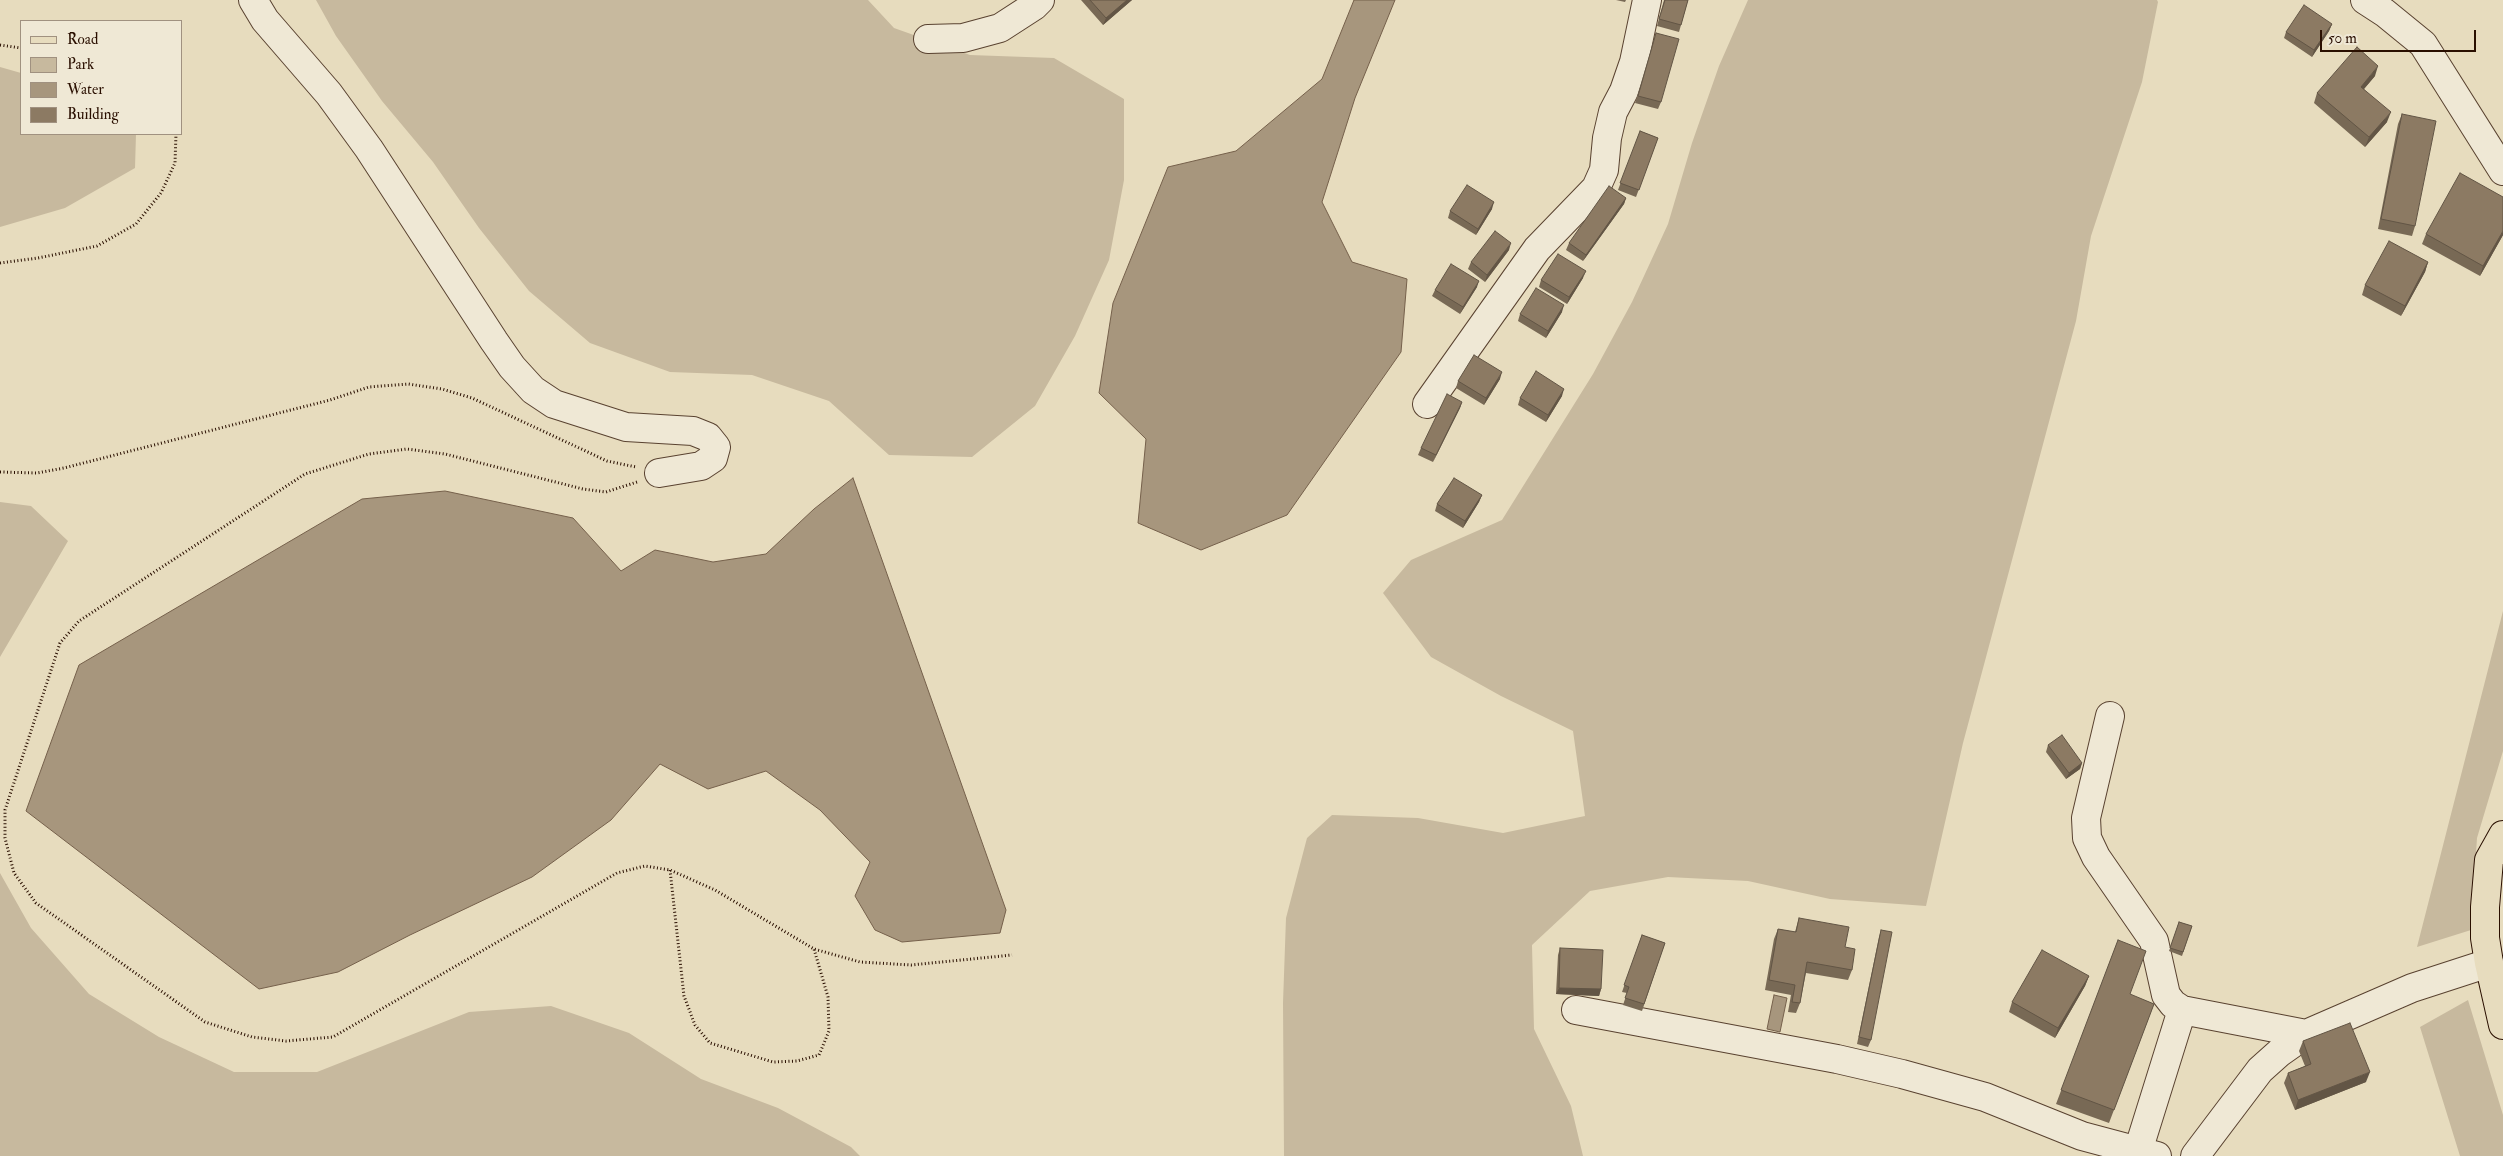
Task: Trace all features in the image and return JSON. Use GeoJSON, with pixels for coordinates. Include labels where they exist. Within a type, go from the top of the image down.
{"type":"FeatureCollection","features":[{"type":"Feature","properties":{"kind":"main road"},"geometry":{"type":"LineString","coordinates":[[2501,1013],[2485,938],[2486,881],[2489,860],[2502,833]]}},
{"type":"Feature","properties":{"kind":"street"},"geometry":{"type":"LineString","coordinates":[[253,0],[265,20],[329,94],[369,149],[494,341],[512,367],[533,390],[554,404],[626,428],[692,431],[708,437],[716,447],[713,458],[702,466],[658,473]]}},
{"type":"Feature","properties":{"kind":"street"},"geometry":{"type":"LineString","coordinates":[[928,39],[964,38],[1000,28],[1040,0]]}},
{"type":"Feature","properties":{"kind":"street"},"geometry":{"type":"LineString","coordinates":[[1427,404],[1537,249],[1596,188],[1604,170],[1607,138],[1613,112],[1624,91],[1634,62],[1647,0]]}},
{"type":"Feature","properties":{"kind":"street"},"geometry":{"type":"LineString","coordinates":[[2379,4],[2432,55],[2503,171]]}},
{"type":"Feature","properties":{"kind":"street"},"geometry":{"type":"LineString","coordinates":[[2110,716],[2086,818],[2087,838],[2096,857],[2154,941],[2166,995],[2173,1004],[2182,1010],[2306,1034]]}},
{"type":"Feature","properties":{"kind":"street"},"geometry":{"type":"LineString","coordinates":[[2196,1156],[2260,1070],[2306,1034],[2412,988],[2489,963]]}},
{"type":"Feature","properties":{"kind":"street"},"geometry":{"type":"LineString","coordinates":[[1576,1010],[1836,1059],[1902,1074],[1985,1097],[2082,1136],[2148,1153],[2182,1010]]}},
{"type":"Feature","properties":{"kind":"path"},"geometry":{"type":"LineString","coordinates":[[0,45],[20,48]]}},
{"type":"Feature","properties":{"kind":"path"},"geometry":{"type":"LineString","coordinates":[[0,263],[38,258],[97,246],[136,224],[161,193],[175,163],[176,135]]}},
{"type":"Feature","properties":{"kind":"path"},"geometry":{"type":"LineString","coordinates":[[0,472],[37,473],[64,468],[330,400],[368,387],[408,384],[442,389],[472,398],[607,461],[658,473]]}},
{"type":"Feature","properties":{"kind":"path"},"geometry":{"type":"LineString","coordinates":[[658,473],[624,488],[606,492],[582,489],[444,454],[407,449],[369,454],[305,474],[79,621],[60,643],[5,810],[5,838],[14,873],[36,903],[206,1022],[252,1037],[286,1041],[333,1037],[617,873],[645,866],[670,870],[715,890],[814,949],[860,962],[911,965],[1012,954]]}},
{"type":"Feature","properties":{"kind":"path"},"geometry":{"type":"LineString","coordinates":[[670,870],[684,996],[695,1025],[710,1043],[773,1062],[796,1061],[819,1055],[829,1031],[828,997],[814,949]]}},
{"type":"Feature","properties":{"kind":"green space"},"geometry":{"type":"Polygon","coordinates":[[[316,0],[868,0],[894,28],[970,55],[1054,58],[1124,99],[1124,180],[1109,260],[1075,336],[1035,406],[972,457],[889,455],[829,401],[752,375],[670,372],[590,343],[529,291],[479,228],[433,162],[382,101],[336,36],[316,0]]]}},
{"type":"Feature","properties":{"kind":"green space"},"geometry":{"type":"Polygon","coordinates":[[[1748,0],[2157,0],[2158,2],[2142,82],[2091,236],[2076,321],[1963,743],[1926,906],[1830,899],[1748,881],[1668,877],[1590,891],[1532,945],[1534,1029],[1571,1106],[1583,1156],[1284,1156],[1283,1003],[1286,918],[1307,838],[1332,815],[1418,818],[1503,833],[1585,816],[1573,731],[1501,696],[1431,657],[1383,593],[1411,560],[1502,520],[1593,374],[1632,302],[1668,224],[1692,143],[1719,66],[1748,0]]]}},
{"type":"Feature","properties":{"kind":"green space"},"geometry":{"type":"Polygon","coordinates":[[[0,67],[20,73],[20,135],[136,135],[135,168],[65,208],[0,227],[0,67]]]}},
{"type":"Feature","properties":{"kind":"green space"},"geometry":{"type":"Polygon","coordinates":[[[0,502],[31,506],[68,541],[0,657],[0,502]]]}},
{"type":"Feature","properties":{"kind":"green space"},"geometry":{"type":"Polygon","coordinates":[[[2503,611],[2503,751],[2477,838],[2471,930],[2417,947],[2503,611]]]}},
{"type":"Feature","properties":{"kind":"green space"},"geometry":{"type":"Polygon","coordinates":[[[0,873],[31,928],[89,994],[159,1037],[234,1072],[317,1072],[469,1012],[551,1006],[629,1033],[701,1079],[778,1108],[851,1147],[860,1156],[0,1156],[0,873]]]}},
{"type":"Feature","properties":{"kind":"green space"},"geometry":{"type":"Polygon","coordinates":[[[2468,1000],[2503,1115],[2503,1156],[2460,1156],[2420,1027],[2468,1000]]]}},
{"type":"Feature","properties":{"kind":"water"},"geometry":{"type":"Polygon","coordinates":[[[1354,0],[1395,0],[1355,98],[1322,202],[1352,262],[1407,279],[1401,352],[1287,515],[1201,550],[1138,523],[1146,439],[1099,393],[1113,303],[1168,167],[1236,151],[1322,79],[1354,0]]]}},
{"type":"Feature","properties":{"kind":"water"},"geometry":{"type":"Polygon","coordinates":[[[853,478],[1006,910],[1000,933],[902,942],[875,930],[855,896],[870,862],[820,810],[766,771],[708,789],[660,764],[611,820],[532,877],[410,935],[338,972],[259,989],[26,811],[79,665],[362,499],[445,491],[573,518],[621,571],[655,550],[713,562],[766,554],[814,509],[853,478]]]}},
{"type":"Feature","properties":{"kind":"water"},"geometry":{"type":"Polygon","coordinates":[[[1774,995],[1787,998],[1780,1032],[1767,1029],[1774,995]]]}},
{"type":"Feature","properties":{"kind":"building"},"geometry":{"type":"Polygon","coordinates":[[[1090,0],[1127,0],[1106,18],[1090,0]]]}},
{"type":"Feature","properties":{"kind":"building"},"geometry":{"type":"Polygon","coordinates":[[[1665,0],[1688,0],[1681,25],[1659,19],[1665,0]]]}},
{"type":"Feature","properties":{"kind":"building"},"geometry":{"type":"Polygon","coordinates":[[[2304,5],[2332,24],[2314,50],[2286,32],[2304,5]]]}},
{"type":"Feature","properties":{"kind":"building"},"geometry":{"type":"Polygon","coordinates":[[[1656,33],[1679,39],[1661,102],[1638,96],[1656,33]]]}},
{"type":"Feature","properties":{"kind":"building"},"geometry":{"type":"Polygon","coordinates":[[[2357,47],[2378,66],[2361,87],[2391,112],[2369,137],[2317,93],[2357,47]]]}},
{"type":"Feature","properties":{"kind":"building"},"geometry":{"type":"Polygon","coordinates":[[[2402,114],[2436,121],[2415,226],[2381,219],[2402,114]]]}},
{"type":"Feature","properties":{"kind":"building"},"geometry":{"type":"Polygon","coordinates":[[[1640,131],[1658,138],[1639,190],[1620,183],[1640,131]]]}},
{"type":"Feature","properties":{"kind":"building"},"geometry":{"type":"Polygon","coordinates":[[[2460,173],[2503,197],[2503,231],[2483,266],[2426,234],[2460,173]]]}},
{"type":"Feature","properties":{"kind":"building"},"geometry":{"type":"Polygon","coordinates":[[[1467,185],[1494,202],[1478,229],[1450,211],[1467,185]]]}},
{"type":"Feature","properties":{"kind":"building"},"geometry":{"type":"Polygon","coordinates":[[[1609,186],[1626,198],[1586,255],[1569,243],[1609,186]]]}},
{"type":"Feature","properties":{"kind":"building"},"geometry":{"type":"Polygon","coordinates":[[[1495,231],[1511,243],[1487,275],[1471,262],[1495,231]]]}},
{"type":"Feature","properties":{"kind":"building"},"geometry":{"type":"Polygon","coordinates":[[[2389,241],[2428,262],[2405,306],[2365,285],[2389,241]]]}},
{"type":"Feature","properties":{"kind":"building"},"geometry":{"type":"Polygon","coordinates":[[[1558,254],[1586,271],[1569,297],[1541,280],[1558,254]]]}},
{"type":"Feature","properties":{"kind":"building"},"geometry":{"type":"Polygon","coordinates":[[[1451,264],[1479,281],[1463,307],[1435,290],[1451,264]]]}},
{"type":"Feature","properties":{"kind":"building"},"geometry":{"type":"Polygon","coordinates":[[[1536,288],[1564,305],[1548,331],[1520,314],[1536,288]]]}},
{"type":"Feature","properties":{"kind":"building"},"geometry":{"type":"Polygon","coordinates":[[[1474,355],[1502,372],[1486,398],[1458,381],[1474,355]]]}},
{"type":"Feature","properties":{"kind":"building"},"geometry":{"type":"Polygon","coordinates":[[[1536,371],[1564,389],[1548,415],[1520,398],[1536,371]]]}},
{"type":"Feature","properties":{"kind":"building"},"geometry":{"type":"Polygon","coordinates":[[[1447,394],[1462,402],[1436,455],[1421,448],[1447,394]]]}},
{"type":"Feature","properties":{"kind":"building"},"geometry":{"type":"Polygon","coordinates":[[[1454,478],[1482,495],[1465,521],[1437,504],[1454,478]]]}},
{"type":"Feature","properties":{"kind":"building"},"geometry":{"type":"Polygon","coordinates":[[[2062,735],[2082,763],[2069,773],[2048,745],[2062,735]]]}},
{"type":"Feature","properties":{"kind":"building"},"geometry":{"type":"Polygon","coordinates":[[[1799,918],[1849,927],[1845,947],[1855,949],[1852,970],[1807,962],[1800,1003],[1792,1002],[1795,985],[1769,980],[1778,929],[1796,932],[1799,918]]]}},
{"type":"Feature","properties":{"kind":"building"},"geometry":{"type":"Polygon","coordinates":[[[2179,922],[2192,926],[2183,952],[2170,948],[2179,922]]]}},
{"type":"Feature","properties":{"kind":"building"},"geometry":{"type":"Polygon","coordinates":[[[1881,930],[1892,932],[1871,1040],[1859,1037],[1881,930]]]}},
{"type":"Feature","properties":{"kind":"building"},"geometry":{"type":"Polygon","coordinates":[[[1642,935],[1665,943],[1644,1004],[1625,998],[1629,987],[1624,985],[1642,935]]]}},
{"type":"Feature","properties":{"kind":"building"},"geometry":{"type":"Polygon","coordinates":[[[2118,940],[2146,951],[2130,994],[2154,1004],[2114,1110],[2061,1090],[2118,940]]]}},
{"type":"Feature","properties":{"kind":"building"},"geometry":{"type":"Polygon","coordinates":[[[1560,948],[1603,950],[1601,989],[1559,988],[1560,948]]]}},
{"type":"Feature","properties":{"kind":"building"},"geometry":{"type":"Polygon","coordinates":[[[2042,950],[2089,976],[2058,1028],[2012,1002],[2042,950]]]}},
{"type":"Feature","properties":{"kind":"building"},"geometry":{"type":"Polygon","coordinates":[[[2350,1023],[2370,1072],[2298,1100],[2288,1073],[2311,1064],[2303,1041],[2350,1023]]]}}]}
